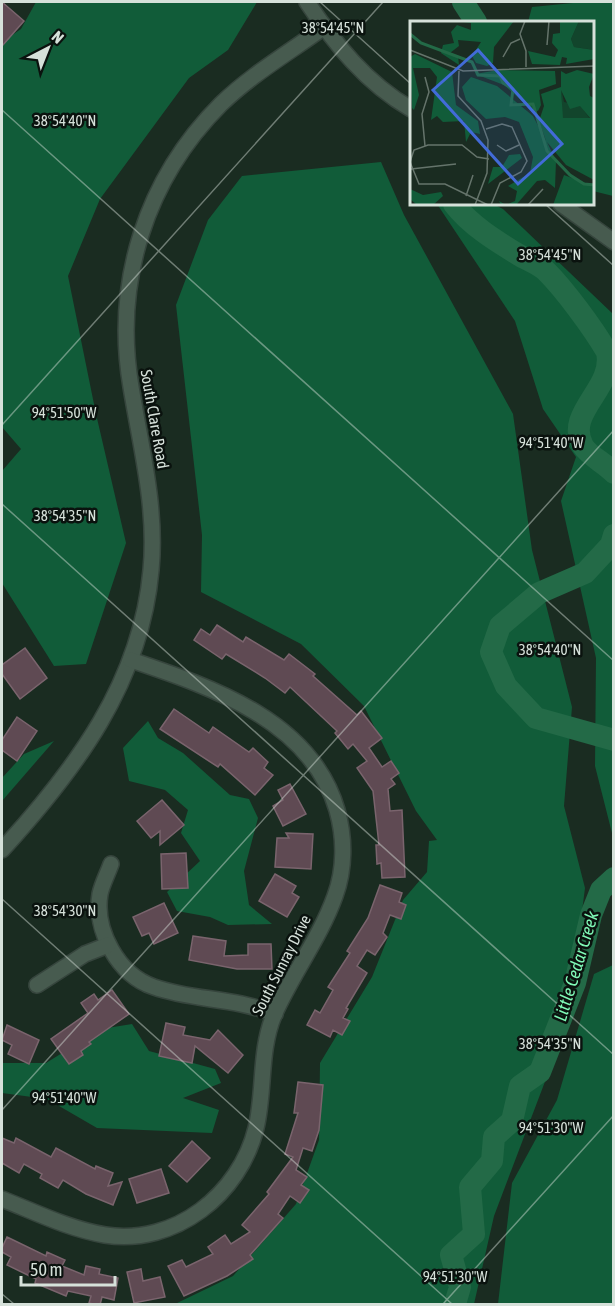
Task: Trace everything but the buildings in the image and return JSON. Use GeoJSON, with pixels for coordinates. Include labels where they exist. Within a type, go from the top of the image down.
{"type":"FeatureCollection","features":[{"type":"Feature","properties":{"kind":"street"},"geometry":{"type":"LineString","coordinates":[[307,2],[355,65],[380,88],[410,108]]}},
{"type":"Feature","properties":{"kind":"street","name":"South Clare Road"},"geometry":{"type":"LineString","coordinates":[[2,850],[42,806],[78,760],[103,718],[131,660],[146,600],[152,546],[147,474],[126,357],[126,302],[136,246],[156,194],[184,147],[205,121],[246,83],[324,27]]}},
{"type":"Feature","properties":{"kind":"street"},"geometry":{"type":"LineString","coordinates":[[564,206],[614,242]]}},
{"type":"Feature","properties":{"kind":"street","name":"South Sunray Drive"},"geometry":{"type":"LineString","coordinates":[[2,1198],[79,1230],[108,1235],[155,1232],[196,1215],[226,1188],[251,1148],[257,1125],[265,1046],[274,1014],[335,895],[343,848],[342,826],[324,776],[309,755],[272,724],[213,689],[131,660]]}},
{"type":"Feature","properties":{"kind":"street"},"geometry":{"type":"LineString","coordinates":[[111,864],[100,893],[99,910],[108,945],[119,961],[151,986],[172,992],[241,1002],[274,1014]]}},
{"type":"Feature","properties":{"kind":"street"},"geometry":{"type":"LineString","coordinates":[[37,985],[85,954],[108,945]]}},
{"type":"Feature","properties":{"kind":"green space"},"geometry":{"type":"Polygon","coordinates":[[[36,2],[257,2],[228,50],[189,78],[100,199],[68,276],[96,414],[126,543],[86,664],[54,666],[2,583],[2,471],[21,449],[2,427],[2,42],[21,29],[36,2]]]}},
{"type":"Feature","properties":{"kind":"green space"},"geometry":{"type":"Polygon","coordinates":[[[583,2],[613,2],[613,196],[594,191],[594,21],[528,21],[532,7],[583,2]]]}},
{"type":"Feature","properties":{"kind":"green space"},"geometry":{"type":"Polygon","coordinates":[[[381,162],[404,215],[513,414],[532,550],[572,707],[564,806],[585,888],[568,1021],[494,1216],[474,1304],[175,1304],[233,1276],[296,1204],[319,1140],[320,1063],[372,977],[403,900],[427,872],[429,841],[437,840],[416,811],[364,706],[301,644],[201,592],[202,535],[176,305],[208,220],[242,176],[381,162]]]}},
{"type":"Feature","properties":{"kind":"green space"},"geometry":{"type":"Polygon","coordinates":[[[438,206],[497,206],[503,209],[613,314],[613,837],[595,766],[596,658],[561,501],[576,457],[543,409],[515,321],[438,206]]]}},
{"type":"Feature","properties":{"kind":"green space"},"geometry":{"type":"Polygon","coordinates":[[[148,721],[158,738],[183,753],[230,795],[249,799],[258,818],[244,871],[249,905],[272,924],[228,925],[210,917],[177,911],[167,892],[200,861],[181,833],[188,810],[165,790],[129,781],[123,748],[148,721]]]}},
{"type":"Feature","properties":{"kind":"green space"},"geometry":{"type":"Polygon","coordinates":[[[54,741],[2,801],[2,778],[24,754],[54,741]]]}},
{"type":"Feature","properties":{"kind":"green space"},"geometry":{"type":"Polygon","coordinates":[[[613,965],[613,1304],[498,1304],[512,1183],[557,1100],[594,974],[613,965]]]}},
{"type":"Feature","properties":{"kind":"green space"},"geometry":{"type":"Polygon","coordinates":[[[132,1024],[149,1051],[215,1069],[221,1083],[183,1098],[219,1110],[212,1133],[97,1128],[47,1099],[2,1093],[2,1063],[46,1063],[101,1029],[132,1024]]]}},
{"type":"Feature","properties":{"kind":"waterway","name":"Little Cedar Creek"},"geometry":{"type":"LineString","coordinates":[[463,2],[475,21]]}},
{"type":"Feature","properties":{"kind":"waterway","name":"Little Cedar Creek"},"geometry":{"type":"LineString","coordinates":[[456,206],[484,232],[546,271],[562,288],[607,352],[604,378],[584,411],[579,434],[585,449],[614,473]]}},
{"type":"Feature","properties":{"kind":"waterway","name":"Little Cedar Creek"},"geometry":{"type":"LineString","coordinates":[[614,535],[611,545],[585,573],[539,593],[500,626],[491,652],[506,686],[536,718],[614,740]]}},
{"type":"Feature","properties":{"kind":"waterway","name":"Little Cedar Creek"},"geometry":{"type":"LineString","coordinates":[[455,1304],[460,1287],[451,1255],[474,1234],[470,1187],[492,1161],[494,1137],[512,1121],[520,1086],[540,1072],[575,983],[591,915],[601,890],[614,878]]}}]}
